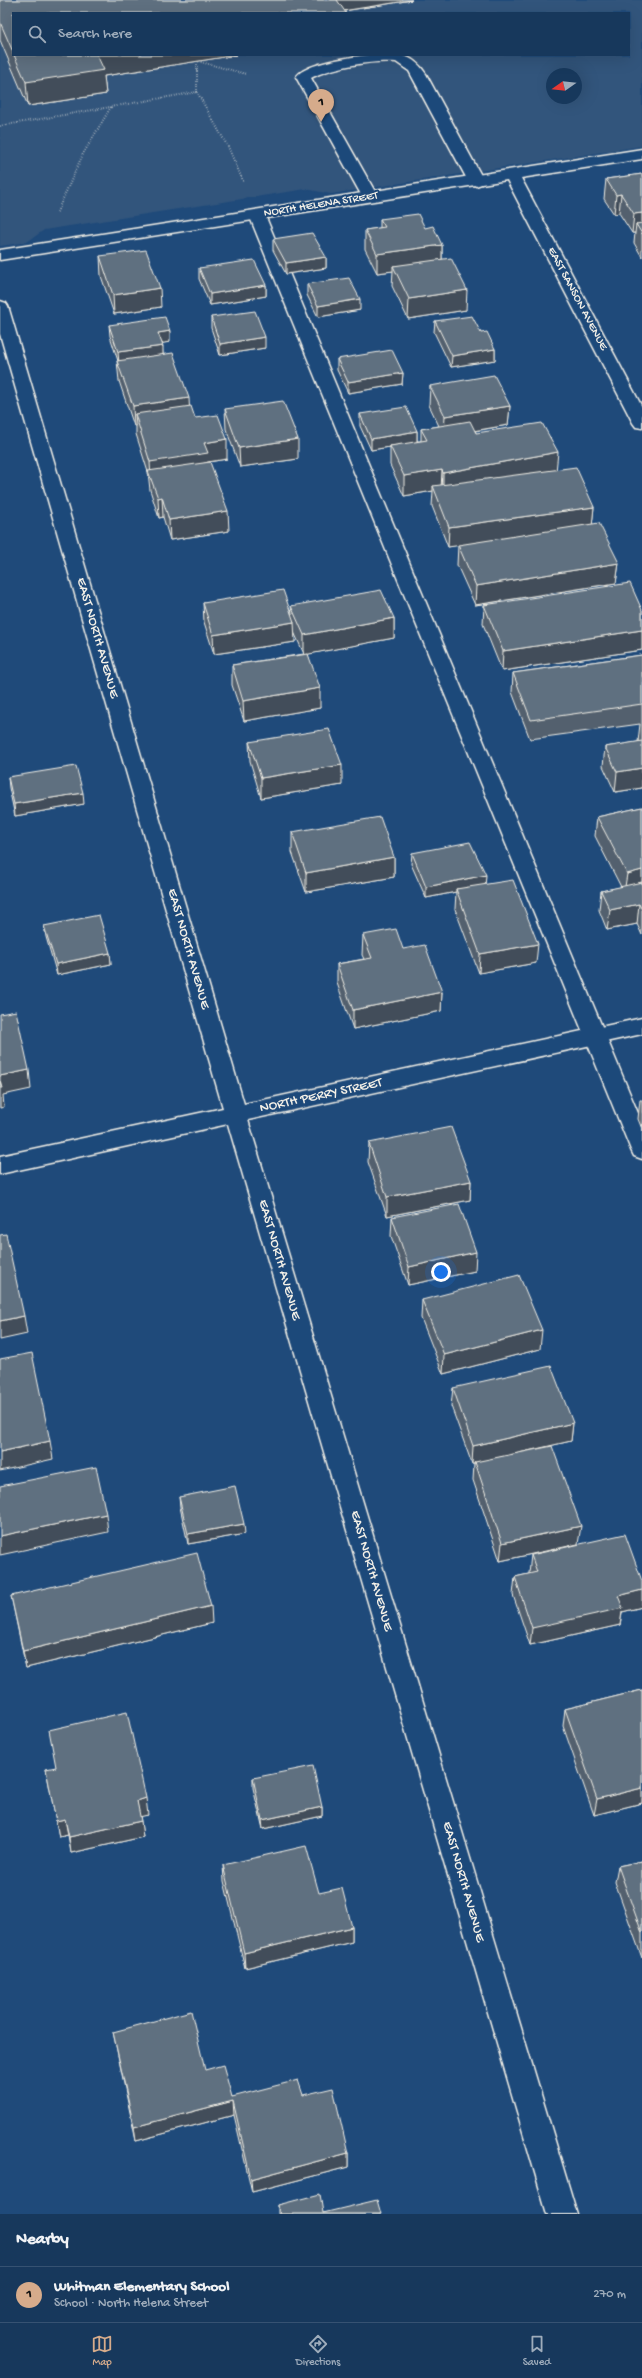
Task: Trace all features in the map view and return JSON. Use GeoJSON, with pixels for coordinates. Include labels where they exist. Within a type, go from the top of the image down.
{"type":"FeatureCollection","features":[{"type":"Feature","properties":{"kind":"street"},"geometry":{"type":"LineString","coordinates":[[370,197],[303,77],[308,73],[325,67],[395,57],[408,61],[419,74],[476,181]]}},
{"type":"Feature","properties":{"kind":"street","name":"NORTH HELENA STREET"},"geometry":{"type":"LineString","coordinates":[[0,255],[642,154]]}},
{"type":"Feature","properties":{"kind":"street","name":"EAST SANSON AVENUE"},"geometry":{"type":"LineString","coordinates":[[512,175],[642,423]]}},
{"type":"Feature","properties":{"kind":"street"},"geometry":{"type":"LineString","coordinates":[[257,215],[642,1150]]}},
{"type":"Feature","properties":{"kind":"street","name":"EAST NORTH AVENUE"},"geometry":{"type":"LineString","coordinates":[[0,306],[236,1115],[562,2214]]}},
{"type":"Feature","properties":{"kind":"street","name":"NORTH PERRY STREET"},"geometry":{"type":"LineString","coordinates":[[0,1165],[642,1026]]}},
{"type":"Feature","properties":{"kind":"path"},"geometry":{"type":"LineString","coordinates":[[246,74],[197,61],[198,92],[228,147],[257,215]]}},
{"type":"Feature","properties":{"kind":"path"},"geometry":{"type":"LineString","coordinates":[[0,126],[198,92]]}},
{"type":"Feature","properties":{"kind":"path"},"geometry":{"type":"LineString","coordinates":[[40,248],[83,154],[111,107]]}},
{"type":"Feature","properties":{"kind":"shaded area"},"geometry":{"type":"Polygon","coordinates":[[[0,0],[642,0],[642,146],[331,194],[306,189],[44,230],[27,242],[0,246],[0,0]]]}},
{"type":"Feature","properties":{"kind":"building"},"geometry":{"type":"Polygon","coordinates":[[[0,0],[337,0],[345,12],[12,12],[12,50],[0,22],[0,0]]]}},
{"type":"Feature","properties":{"kind":"building"},"geometry":{"type":"Polygon","coordinates":[[[14,56],[97,56],[104,70],[26,82],[14,56]]]}},
{"type":"Feature","properties":{"kind":"building"},"geometry":{"type":"Polygon","coordinates":[[[642,174],[642,213],[634,214],[621,194],[616,195],[606,179],[642,174]]]}},
{"type":"Feature","properties":{"kind":"building"},"geometry":{"type":"Polygon","coordinates":[[[418,214],[425,228],[433,226],[442,245],[377,254],[365,230],[385,227],[380,219],[418,214]]]}},
{"type":"Feature","properties":{"kind":"building"},"geometry":{"type":"Polygon","coordinates":[[[642,223],[642,234],[636,224],[642,223]]]}},
{"type":"Feature","properties":{"kind":"building"},"geometry":{"type":"Polygon","coordinates":[[[312,233],[326,257],[286,263],[273,239],[312,233]]]}},
{"type":"Feature","properties":{"kind":"building"},"geometry":{"type":"Polygon","coordinates":[[[146,250],[160,288],[113,295],[100,256],[146,250]]]}},
{"type":"Feature","properties":{"kind":"building"},"geometry":{"type":"Polygon","coordinates":[[[451,258],[467,290],[409,299],[393,266],[451,258]]]}},
{"type":"Feature","properties":{"kind":"building"},"geometry":{"type":"Polygon","coordinates":[[[254,260],[266,285],[210,294],[199,268],[254,260]]]}},
{"type":"Feature","properties":{"kind":"building"},"geometry":{"type":"Polygon","coordinates":[[[349,278],[360,299],[318,306],[307,284],[349,278]]]}},
{"type":"Feature","properties":{"kind":"building"},"geometry":{"type":"Polygon","coordinates":[[[255,311],[265,337],[220,344],[211,317],[255,311]]]}},
{"type":"Feature","properties":{"kind":"building"},"geometry":{"type":"Polygon","coordinates":[[[472,316],[481,333],[487,332],[495,349],[452,356],[435,321],[472,316]]]}},
{"type":"Feature","properties":{"kind":"building"},"geometry":{"type":"Polygon","coordinates":[[[165,317],[170,331],[158,333],[163,346],[118,352],[109,325],[165,317]]]}},
{"type":"Feature","properties":{"kind":"building"},"geometry":{"type":"Polygon","coordinates":[[[392,350],[403,373],[348,382],[337,359],[392,350]]]}},
{"type":"Feature","properties":{"kind":"building"},"geometry":{"type":"Polygon","coordinates":[[[173,353],[189,398],[133,406],[117,361],[173,353]]]}},
{"type":"Feature","properties":{"kind":"building"},"geometry":{"type":"Polygon","coordinates":[[[494,375],[510,406],[445,416],[430,386],[494,375]]]}},
{"type":"Feature","properties":{"kind":"building"},"geometry":{"type":"Polygon","coordinates":[[[283,401],[298,439],[239,448],[225,409],[283,401]]]}},
{"type":"Feature","properties":{"kind":"building"},"geometry":{"type":"Polygon","coordinates":[[[191,406],[195,418],[218,415],[227,439],[204,443],[208,453],[150,462],[135,414],[191,406]]]}},
{"type":"Feature","properties":{"kind":"building"},"geometry":{"type":"Polygon","coordinates":[[[406,407],[417,431],[371,439],[360,414],[406,407]]]}},
{"type":"Feature","properties":{"kind":"building"},"geometry":{"type":"Polygon","coordinates":[[[470,421],[476,433],[542,423],[558,452],[443,473],[442,470],[404,476],[390,446],[427,440],[421,429],[470,421]]]}},
{"type":"Feature","properties":{"kind":"building"},"geometry":{"type":"Polygon","coordinates":[[[210,462],[228,511],[169,520],[162,497],[158,498],[148,471],[210,462]]]}},
{"type":"Feature","properties":{"kind":"building"},"geometry":{"type":"Polygon","coordinates":[[[576,467],[594,507],[449,527],[433,486],[576,467]]]}},
{"type":"Feature","properties":{"kind":"building"},"geometry":{"type":"Polygon","coordinates":[[[599,523],[619,563],[476,586],[458,545],[599,523]]]}},
{"type":"Feature","properties":{"kind":"building"},"geometry":{"type":"Polygon","coordinates":[[[630,583],[642,610],[642,630],[503,651],[484,605],[630,583]]]}},
{"type":"Feature","properties":{"kind":"building"},"geometry":{"type":"Polygon","coordinates":[[[283,590],[294,622],[213,635],[203,603],[283,590]]]}},
{"type":"Feature","properties":{"kind":"building"},"geometry":{"type":"Polygon","coordinates":[[[381,590],[394,618],[304,635],[291,606],[381,590]]]}},
{"type":"Feature","properties":{"kind":"building"},"geometry":{"type":"Polygon","coordinates":[[[308,654],[320,688],[243,701],[232,665],[308,654]]]}},
{"type":"Feature","properties":{"kind":"building"},"geometry":{"type":"Polygon","coordinates":[[[642,655],[642,704],[531,720],[513,673],[642,655]]]}},
{"type":"Feature","properties":{"kind":"building"},"geometry":{"type":"Polygon","coordinates":[[[329,729],[342,765],[261,778],[249,742],[329,729]]]}},
{"type":"Feature","properties":{"kind":"building"},"geometry":{"type":"Polygon","coordinates":[[[642,741],[642,768],[617,772],[605,747],[642,741]]]}},
{"type":"Feature","properties":{"kind":"building"},"geometry":{"type":"Polygon","coordinates":[[[76,766],[83,793],[14,804],[8,777],[76,766]]]}},
{"type":"Feature","properties":{"kind":"building"},"geometry":{"type":"Polygon","coordinates":[[[642,807],[642,870],[627,874],[597,817],[642,807]]]}},
{"type":"Feature","properties":{"kind":"building"},"geometry":{"type":"Polygon","coordinates":[[[380,817],[394,857],[306,873],[292,832],[380,817]]]}},
{"type":"Feature","properties":{"kind":"building"},"geometry":{"type":"Polygon","coordinates":[[[470,842],[486,875],[426,887],[412,853],[470,842]]]}},
{"type":"Feature","properties":{"kind":"building"},"geometry":{"type":"Polygon","coordinates":[[[513,880],[538,944],[480,954],[456,889],[513,880]]]}},
{"type":"Feature","properties":{"kind":"building"},"geometry":{"type":"Polygon","coordinates":[[[642,882],[642,910],[639,904],[610,910],[601,891],[642,882]]]}},
{"type":"Feature","properties":{"kind":"building"},"geometry":{"type":"Polygon","coordinates":[[[99,915],[110,953],[56,964],[44,926],[99,915]]]}},
{"type":"Feature","properties":{"kind":"building"},"geometry":{"type":"Polygon","coordinates":[[[396,929],[403,949],[425,945],[442,992],[353,1010],[337,964],[372,958],[363,935],[396,929]]]}},
{"type":"Feature","properties":{"kind":"building"},"geometry":{"type":"Polygon","coordinates":[[[16,1011],[29,1070],[0,1076],[0,1014],[16,1011]]]}},
{"type":"Feature","properties":{"kind":"building"},"geometry":{"type":"Polygon","coordinates":[[[451,1127],[471,1181],[387,1197],[369,1143],[451,1127]]]}},
{"type":"Feature","properties":{"kind":"building"},"geometry":{"type":"Polygon","coordinates":[[[459,1204],[476,1252],[409,1267],[392,1217],[459,1204]]]}},
{"type":"Feature","properties":{"kind":"building"},"geometry":{"type":"Polygon","coordinates":[[[6,1234],[24,1316],[0,1321],[0,1235],[6,1234]]]}},
{"type":"Feature","properties":{"kind":"building"},"geometry":{"type":"Polygon","coordinates":[[[519,1275],[542,1330],[444,1355],[422,1300],[519,1275]]]}},
{"type":"Feature","properties":{"kind":"building"},"geometry":{"type":"Polygon","coordinates":[[[32,1353],[50,1441],[0,1452],[0,1359],[32,1353]]]}},
{"type":"Feature","properties":{"kind":"building"},"geometry":{"type":"Polygon","coordinates":[[[551,1366],[573,1423],[473,1446],[453,1388],[551,1366]]]}},
{"type":"Feature","properties":{"kind":"building"},"geometry":{"type":"Polygon","coordinates":[[[552,1446],[581,1526],[502,1543],[475,1462],[552,1446]]]}},
{"type":"Feature","properties":{"kind":"building"},"geometry":{"type":"Polygon","coordinates":[[[96,1467],[106,1514],[0,1536],[0,1486],[96,1467]]]}},
{"type":"Feature","properties":{"kind":"building"},"geometry":{"type":"Polygon","coordinates":[[[235,1486],[244,1524],[188,1534],[179,1497],[235,1486]]]}},
{"type":"Feature","properties":{"kind":"building"},"geometry":{"type":"Polygon","coordinates":[[[625,1534],[642,1581],[642,1590],[618,1596],[623,1608],[532,1628],[515,1577],[537,1572],[531,1555],[625,1534]]]}},
{"type":"Feature","properties":{"kind":"building"},"geometry":{"type":"Polygon","coordinates":[[[197,1553],[211,1606],[23,1651],[11,1596],[197,1553]]]}},
{"type":"Feature","properties":{"kind":"building"},"geometry":{"type":"Polygon","coordinates":[[[642,1690],[642,1788],[597,1799],[565,1709],[642,1690]]]}},
{"type":"Feature","properties":{"kind":"building"},"geometry":{"type":"Polygon","coordinates":[[[127,1712],[146,1798],[137,1801],[141,1821],[69,1837],[65,1819],[56,1821],[46,1769],[56,1767],[49,1730],[127,1712]]]}},
{"type":"Feature","properties":{"kind":"building"},"geometry":{"type":"Polygon","coordinates":[[[313,1766],[322,1807],[262,1820],[253,1778],[313,1766]]]}},
{"type":"Feature","properties":{"kind":"building"},"geometry":{"type":"Polygon","coordinates":[[[306,1846],[319,1893],[342,1888],[352,1927],[244,1953],[223,1865],[306,1846]]]}},
{"type":"Feature","properties":{"kind":"building"},"geometry":{"type":"Polygon","coordinates":[[[642,1861],[642,1933],[618,1866],[642,1861]]]}},
{"type":"Feature","properties":{"kind":"building"},"geometry":{"type":"Polygon","coordinates":[[[191,2011],[205,2070],[223,2065],[232,2097],[298,2080],[303,2095],[333,2088],[348,2153],[251,2179],[233,2101],[134,2127],[113,2032],[191,2011]]]}},
{"type":"Feature","properties":{"kind":"building"},"geometry":{"type":"Polygon","coordinates":[[[320,2194],[323,2213],[377,2200],[381,2214],[280,2214],[278,2205],[320,2194]]]}},
{"type":"Feature","properties":{"kind":"place","name":"Whitman Elementary School"},"geometry":{"type":"Point","coordinates":[321,122]}}]}
